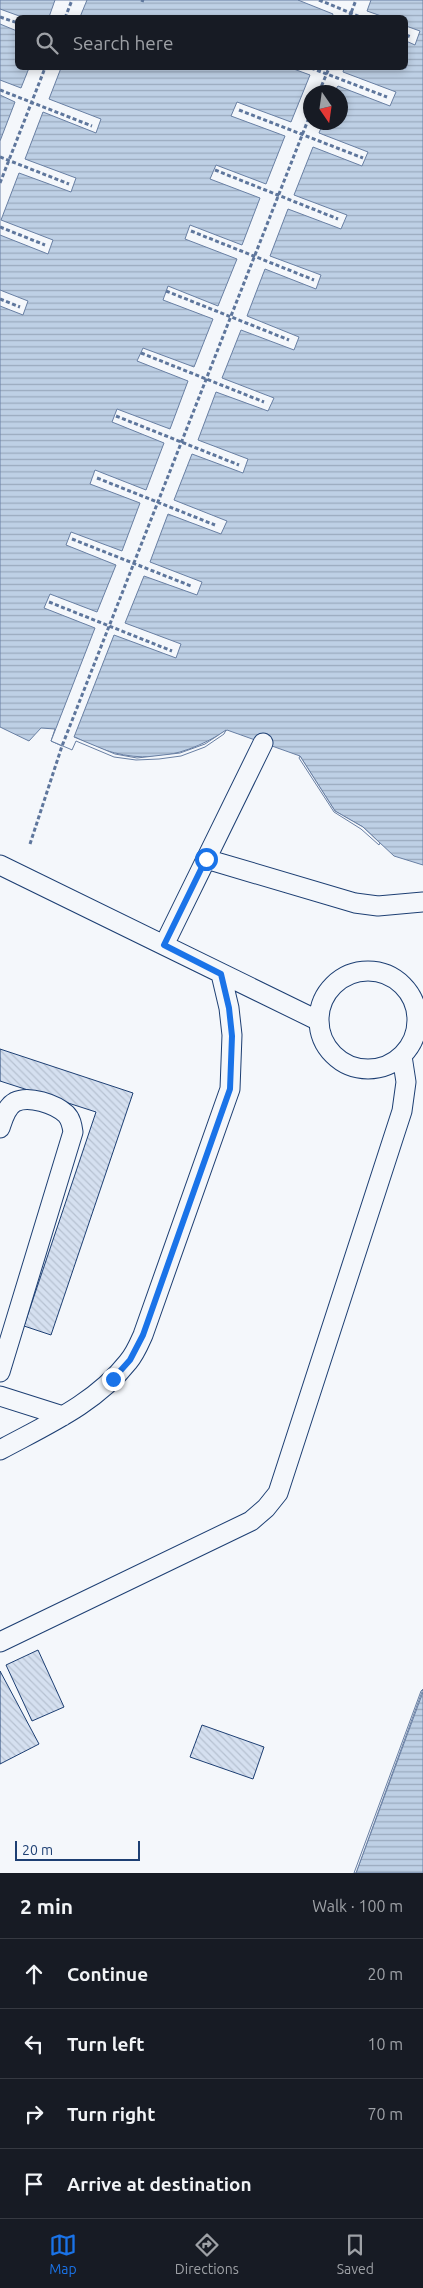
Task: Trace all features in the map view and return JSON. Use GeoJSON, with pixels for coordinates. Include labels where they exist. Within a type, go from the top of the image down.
{"type":"FeatureCollection","features":[{"type":"Feature","properties":{"kind":"lane"},"geometry":{"type":"LineString","coordinates":[[164,945],[263,743]]}},
{"type":"Feature","properties":{"kind":"lane"},"geometry":{"type":"LineString","coordinates":[[206,859],[355,903],[378,906],[423,902]]}},
{"type":"Feature","properties":{"kind":"lane"},"geometry":{"type":"LineString","coordinates":[[0,865],[319,1020]]}},
{"type":"Feature","properties":{"kind":"lane"},"geometry":{"type":"LineString","coordinates":[[369,970],[388,975],[404,986],[415,1002],[418,1022],[414,1040],[402,1056],[386,1066],[367,1069],[348,1066],[333,1055],[322,1039],[319,1020],[323,1001],[334,984],[350,974],[369,970]]}},
{"type":"Feature","properties":{"kind":"lane"},"geometry":{"type":"LineString","coordinates":[[0,1450],[86,1402],[113,1379],[130,1360],[143,1335],[230,1089],[232,1036],[229,1008],[221,974]]}},
{"type":"Feature","properties":{"kind":"lane"},"geometry":{"type":"LineString","coordinates":[[0,1642],[251,1521],[266,1508],[278,1492],[402,1111],[406,1082],[402,1056]]}},
{"type":"Feature","properties":{"kind":"lane"},"geometry":{"type":"LineString","coordinates":[[0,1128],[8,1108],[14,1102],[24,1098],[60,1110],[72,1124],[72,1132],[0,1372]]}},
{"type":"Feature","properties":{"kind":"lane"},"geometry":{"type":"LineString","coordinates":[[0,1396],[63,1416]]}},
{"type":"Feature","properties":{"kind":"path"},"geometry":{"type":"LineString","coordinates":[[66,15],[72,0]]}},
{"type":"Feature","properties":{"kind":"path"},"geometry":{"type":"LineString","coordinates":[[319,0],[356,15]]}},
{"type":"Feature","properties":{"kind":"path"},"geometry":{"type":"LineString","coordinates":[[351,13],[356,0]]}},
{"type":"Feature","properties":{"kind":"path"},"geometry":{"type":"LineString","coordinates":[[0,17],[15,23]]}},
{"type":"Feature","properties":{"kind":"path"},"geometry":{"type":"LineString","coordinates":[[0,183],[44,70]]}},
{"type":"Feature","properties":{"kind":"path"},"geometry":{"type":"LineString","coordinates":[[317,70],[386,98]]}},
{"type":"Feature","properties":{"kind":"path"},"geometry":{"type":"LineString","coordinates":[[322,85],[328,70]]}},
{"type":"Feature","properties":{"kind":"path"},"geometry":{"type":"LineString","coordinates":[[0,90],[92,126]]}},
{"type":"Feature","properties":{"kind":"path"},"geometry":{"type":"LineString","coordinates":[[239,110],[362,158]]}},
{"type":"Feature","properties":{"kind":"path"},"geometry":{"type":"LineString","coordinates":[[20,876],[62,746],[305,130]]}},
{"type":"Feature","properties":{"kind":"path"},"geometry":{"type":"LineString","coordinates":[[0,157],[69,184]]}},
{"type":"Feature","properties":{"kind":"path"},"geometry":{"type":"LineString","coordinates":[[215,170],[338,219]]}},
{"type":"Feature","properties":{"kind":"path"},"geometry":{"type":"LineString","coordinates":[[0,227],[45,245]]}},
{"type":"Feature","properties":{"kind":"path"},"geometry":{"type":"LineString","coordinates":[[191,231],[314,280]]}},
{"type":"Feature","properties":{"kind":"path"},"geometry":{"type":"LineString","coordinates":[[166,291],[289,340]]}},
{"type":"Feature","properties":{"kind":"path"},"geometry":{"type":"LineString","coordinates":[[0,299],[20,307]]}},
{"type":"Feature","properties":{"kind":"path"},"geometry":{"type":"LineString","coordinates":[[141,353],[264,402]]}},
{"type":"Feature","properties":{"kind":"path"},"geometry":{"type":"LineString","coordinates":[[116,416],[240,465]]}},
{"type":"Feature","properties":{"kind":"path"},"geometry":{"type":"LineString","coordinates":[[96,478],[215,525]]}},
{"type":"Feature","properties":{"kind":"path"},"geometry":{"type":"LineString","coordinates":[[72,539],[191,586]]}},
{"type":"Feature","properties":{"kind":"path"},"geometry":{"type":"LineString","coordinates":[[49,602],[172,651]]}},
{"type":"Feature","properties":{"kind":"water"},"geometry":{"type":"Polygon","coordinates":[[[0,0],[423,0],[423,865],[394,856],[363,827],[335,811],[300,756],[227,730],[189,749],[152,757],[114,753],[75,737],[62,746],[51,741],[55,729],[41,728],[29,741],[0,727],[0,0]]]}},
{"type":"Feature","properties":{"kind":"water"},"geometry":{"type":"Polygon","coordinates":[[[423,1692],[423,1873],[356,1873],[423,1692]]]}},
{"type":"Feature","properties":{"kind":"pier"},"geometry":{"type":"Polygon","coordinates":[[[55,0],[87,0],[81,15],[50,15],[55,0]]]}},
{"type":"Feature","properties":{"kind":"pier"},"geometry":{"type":"Polygon","coordinates":[[[298,0],[371,0],[367,11],[378,15],[333,15],[298,0]]]}},
{"type":"Feature","properties":{"kind":"pier"},"geometry":{"type":"Polygon","coordinates":[[[0,9],[16,15],[15,30],[0,24],[0,9]]]}},
{"type":"Feature","properties":{"kind":"pier"},"geometry":{"type":"Polygon","coordinates":[[[408,27],[420,31],[415,45],[408,42],[408,27]]]}},
{"type":"Feature","properties":{"kind":"pier"},"geometry":{"type":"Polygon","coordinates":[[[28,70],[60,70],[49,99],[101,119],[96,133],[43,112],[25,159],[76,178],[71,192],[19,173],[1,220],[53,240],[48,254],[0,235],[0,141],[15,102],[0,95],[0,80],[21,88],[28,70]]]}},
{"type":"Feature","properties":{"kind":"pier"},"geometry":{"type":"Polygon","coordinates":[[[296,70],[344,70],[343,72],[396,92],[390,106],[348,90],[348,85],[306,85],[310,75],[296,70]]]}},
{"type":"Feature","properties":{"kind":"pier"},"geometry":{"type":"Polygon","coordinates":[[[303,92],[303,130],[320,130],[319,133],[368,152],[362,166],[313,147],[294,195],[347,215],[341,229],[288,209],[270,256],[321,275],[316,289],[265,269],[247,316],[299,337],[294,350],[241,330],[222,378],[274,398],[268,411],[216,392],[198,440],[248,459],[243,473],[192,454],[174,500],[227,521],[221,534],[168,514],[150,562],[202,582],[197,595],[144,576],[125,623],[181,644],[176,658],[114,635],[74,737],[115,754],[137,758],[180,753],[205,744],[226,730],[224,734],[205,747],[181,756],[159,759],[136,760],[114,757],[76,741],[72,750],[51,741],[95,628],[44,608],[50,594],[97,612],[116,565],[66,545],[71,532],[122,551],[140,503],[90,484],[95,470],[146,490],[164,443],[112,422],[117,409],[170,429],[188,381],[137,361],[143,348],[194,367],[213,319],[163,300],[168,286],[218,306],[237,259],[185,239],[190,225],[242,245],[260,198],[210,179],[216,165],[266,184],[285,136],[231,116],[237,102],[291,122],[303,92]]]}},
{"type":"Feature","properties":{"kind":"pier"},"geometry":{"type":"Polygon","coordinates":[[[0,290],[28,301],[23,315],[0,306],[0,290]]]}},
{"type":"Feature","properties":{"kind":"pier"},"geometry":{"type":"Polygon","coordinates":[[[300,756],[335,811],[363,827],[380,843],[379,845],[361,829],[334,812],[299,758],[300,756]]]}},
{"type":"Feature","properties":{"kind":"pier"},"geometry":{"type":"Polygon","coordinates":[[[423,1689],[356,1873],[354,1873],[421,1691],[423,1689]]]}},
{"type":"Feature","properties":{"kind":"building"},"geometry":{"type":"Polygon","coordinates":[[[0,1049],[133,1093],[51,1335],[24,1326],[96,1112],[0,1081],[0,1049]]]}},
{"type":"Feature","properties":{"kind":"building"},"geometry":{"type":"Polygon","coordinates":[[[38,1650],[64,1707],[32,1721],[6,1665],[38,1650]]]}},
{"type":"Feature","properties":{"kind":"building"},"geometry":{"type":"Polygon","coordinates":[[[0,1671],[39,1744],[0,1764],[0,1671]]]}},
{"type":"Feature","properties":{"kind":"building"},"geometry":{"type":"Polygon","coordinates":[[[202,1725],[264,1747],[253,1779],[190,1757],[202,1725]]]}},
{"type":"Feature","properties":{"kind":"route"},"geometry":{"type":"LineString","coordinates":[[113,1379],[130,1360],[143,1335],[230,1089],[233,1062],[232,1036],[229,1008],[221,974],[164,945],[206,859]]}}]}
